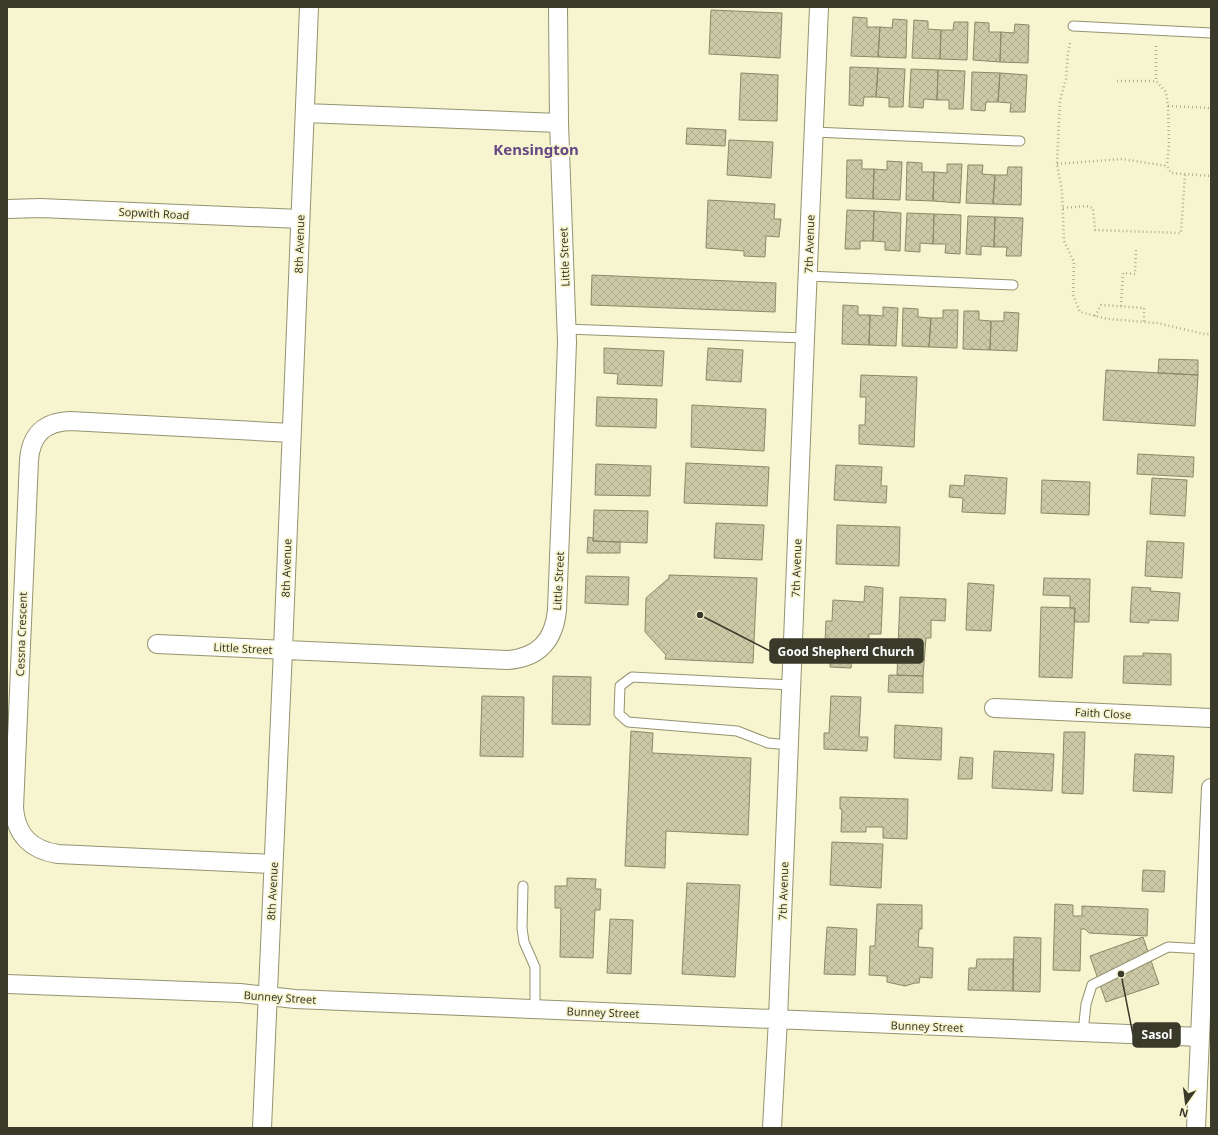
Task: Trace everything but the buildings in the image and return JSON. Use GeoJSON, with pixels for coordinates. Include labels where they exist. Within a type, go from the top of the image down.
{"type":"FeatureCollection","features":[{"type":"Feature","properties":{"kind":"street","name":"8th Avenue"},"geometry":{"type":"LineString","coordinates":[[262,1128],[310,7]]}},
{"type":"Feature","properties":{"kind":"street","name":"Little Street"},"geometry":{"type":"LineString","coordinates":[[157,644],[507,660],[528,656],[546,643],[554,627],[557,610],[567,342],[559,123],[558,7]]}},
{"type":"Feature","properties":{"kind":"street","name":"7th Avenue"},"geometry":{"type":"LineString","coordinates":[[772,1128],[778,1019],[819,7]]}},
{"type":"Feature","properties":{"kind":"street"},"geometry":{"type":"LineString","coordinates":[[305,113],[559,123]]}},
{"type":"Feature","properties":{"kind":"street","name":"Sopwith Road"},"geometry":{"type":"LineString","coordinates":[[7,209],[40,208],[300,220]]}},
{"type":"Feature","properties":{"kind":"street","name":"Cessna Crescent"},"geometry":{"type":"LineString","coordinates":[[273,864],[58,854],[47,852],[37,848],[22,834],[15,817],[14,800],[29,460],[30,449],[34,438],[50,424],[60,421],[291,433]]}},
{"type":"Feature","properties":{"kind":"street","name":"Faith Close"},"geometry":{"type":"LineString","coordinates":[[994,708],[1211,718]]}},
{"type":"Feature","properties":{"kind":"street"},"geometry":{"type":"LineString","coordinates":[[1196,1128],[1209,866],[1211,788]]}},
{"type":"Feature","properties":{"kind":"street","name":"Bunney Street"},"geometry":{"type":"LineString","coordinates":[[7,984],[240,993],[303,999],[1200,1037]]}},
{"type":"Feature","properties":{"kind":"lane"},"geometry":{"type":"LineString","coordinates":[[1073,26],[1211,33]]}},
{"type":"Feature","properties":{"kind":"lane"},"geometry":{"type":"LineString","coordinates":[[814,132],[1020,141]]}},
{"type":"Feature","properties":{"kind":"lane"},"geometry":{"type":"LineString","coordinates":[[808,276],[1013,285]]}},
{"type":"Feature","properties":{"kind":"lane"},"geometry":{"type":"LineString","coordinates":[[566,329],[805,338]]}},
{"type":"Feature","properties":{"kind":"lane"},"geometry":{"type":"LineString","coordinates":[[789,745],[768,743],[737,730],[628,722],[619,714],[620,686],[632,677],[791,685]]}},
{"type":"Feature","properties":{"kind":"lane"},"geometry":{"type":"LineString","coordinates":[[524,886],[522,928],[524,942],[535,967],[535,1009]]}},
{"type":"Feature","properties":{"kind":"lane"},"geometry":{"type":"LineString","coordinates":[[1083,1032],[1086,1004],[1092,985],[1168,947],[1204,949]]}},
{"type":"Feature","properties":{"kind":"path"},"geometry":{"type":"LineString","coordinates":[[1073,26],[1068,52],[1066,79],[1060,100],[1057,164],[1062,191],[1064,241],[1074,262],[1073,295],[1080,312],[1108,319],[1157,323],[1204,334],[1211,334]]}},
{"type":"Feature","properties":{"kind":"path"},"geometry":{"type":"LineString","coordinates":[[1155,30],[1156,81],[1166,92],[1168,106],[1169,143],[1167,166],[1170,173],[1211,176]]}},
{"type":"Feature","properties":{"kind":"path"},"geometry":{"type":"LineString","coordinates":[[1117,80],[1156,81]]}},
{"type":"Feature","properties":{"kind":"path"},"geometry":{"type":"LineString","coordinates":[[1168,106],[1211,108]]}},
{"type":"Feature","properties":{"kind":"path"},"geometry":{"type":"LineString","coordinates":[[1057,164],[1122,159],[1167,166]]}},
{"type":"Feature","properties":{"kind":"path"},"geometry":{"type":"LineString","coordinates":[[1062,208],[1086,206],[1093,208],[1095,230],[1180,233],[1185,174]]}},
{"type":"Feature","properties":{"kind":"path"},"geometry":{"type":"LineString","coordinates":[[1121,306],[1124,273],[1135,274],[1136,250]]}},
{"type":"Feature","properties":{"kind":"path"},"geometry":{"type":"LineString","coordinates":[[1095,316],[1100,304],[1144,308],[1144,322]]}},
{"type":"Feature","properties":{"kind":"place","name":"Good Shepherd Church"},"geometry":{"type":"Point","coordinates":[700,615]}},
{"type":"Feature","properties":{"kind":"place","name":"Sasol"},"geometry":{"type":"Point","coordinates":[1121,974]}},
{"type":"Feature","properties":{"kind":"district","name":"Kensington"},"geometry":{"type":"Point","coordinates":[536,149]}}]}
